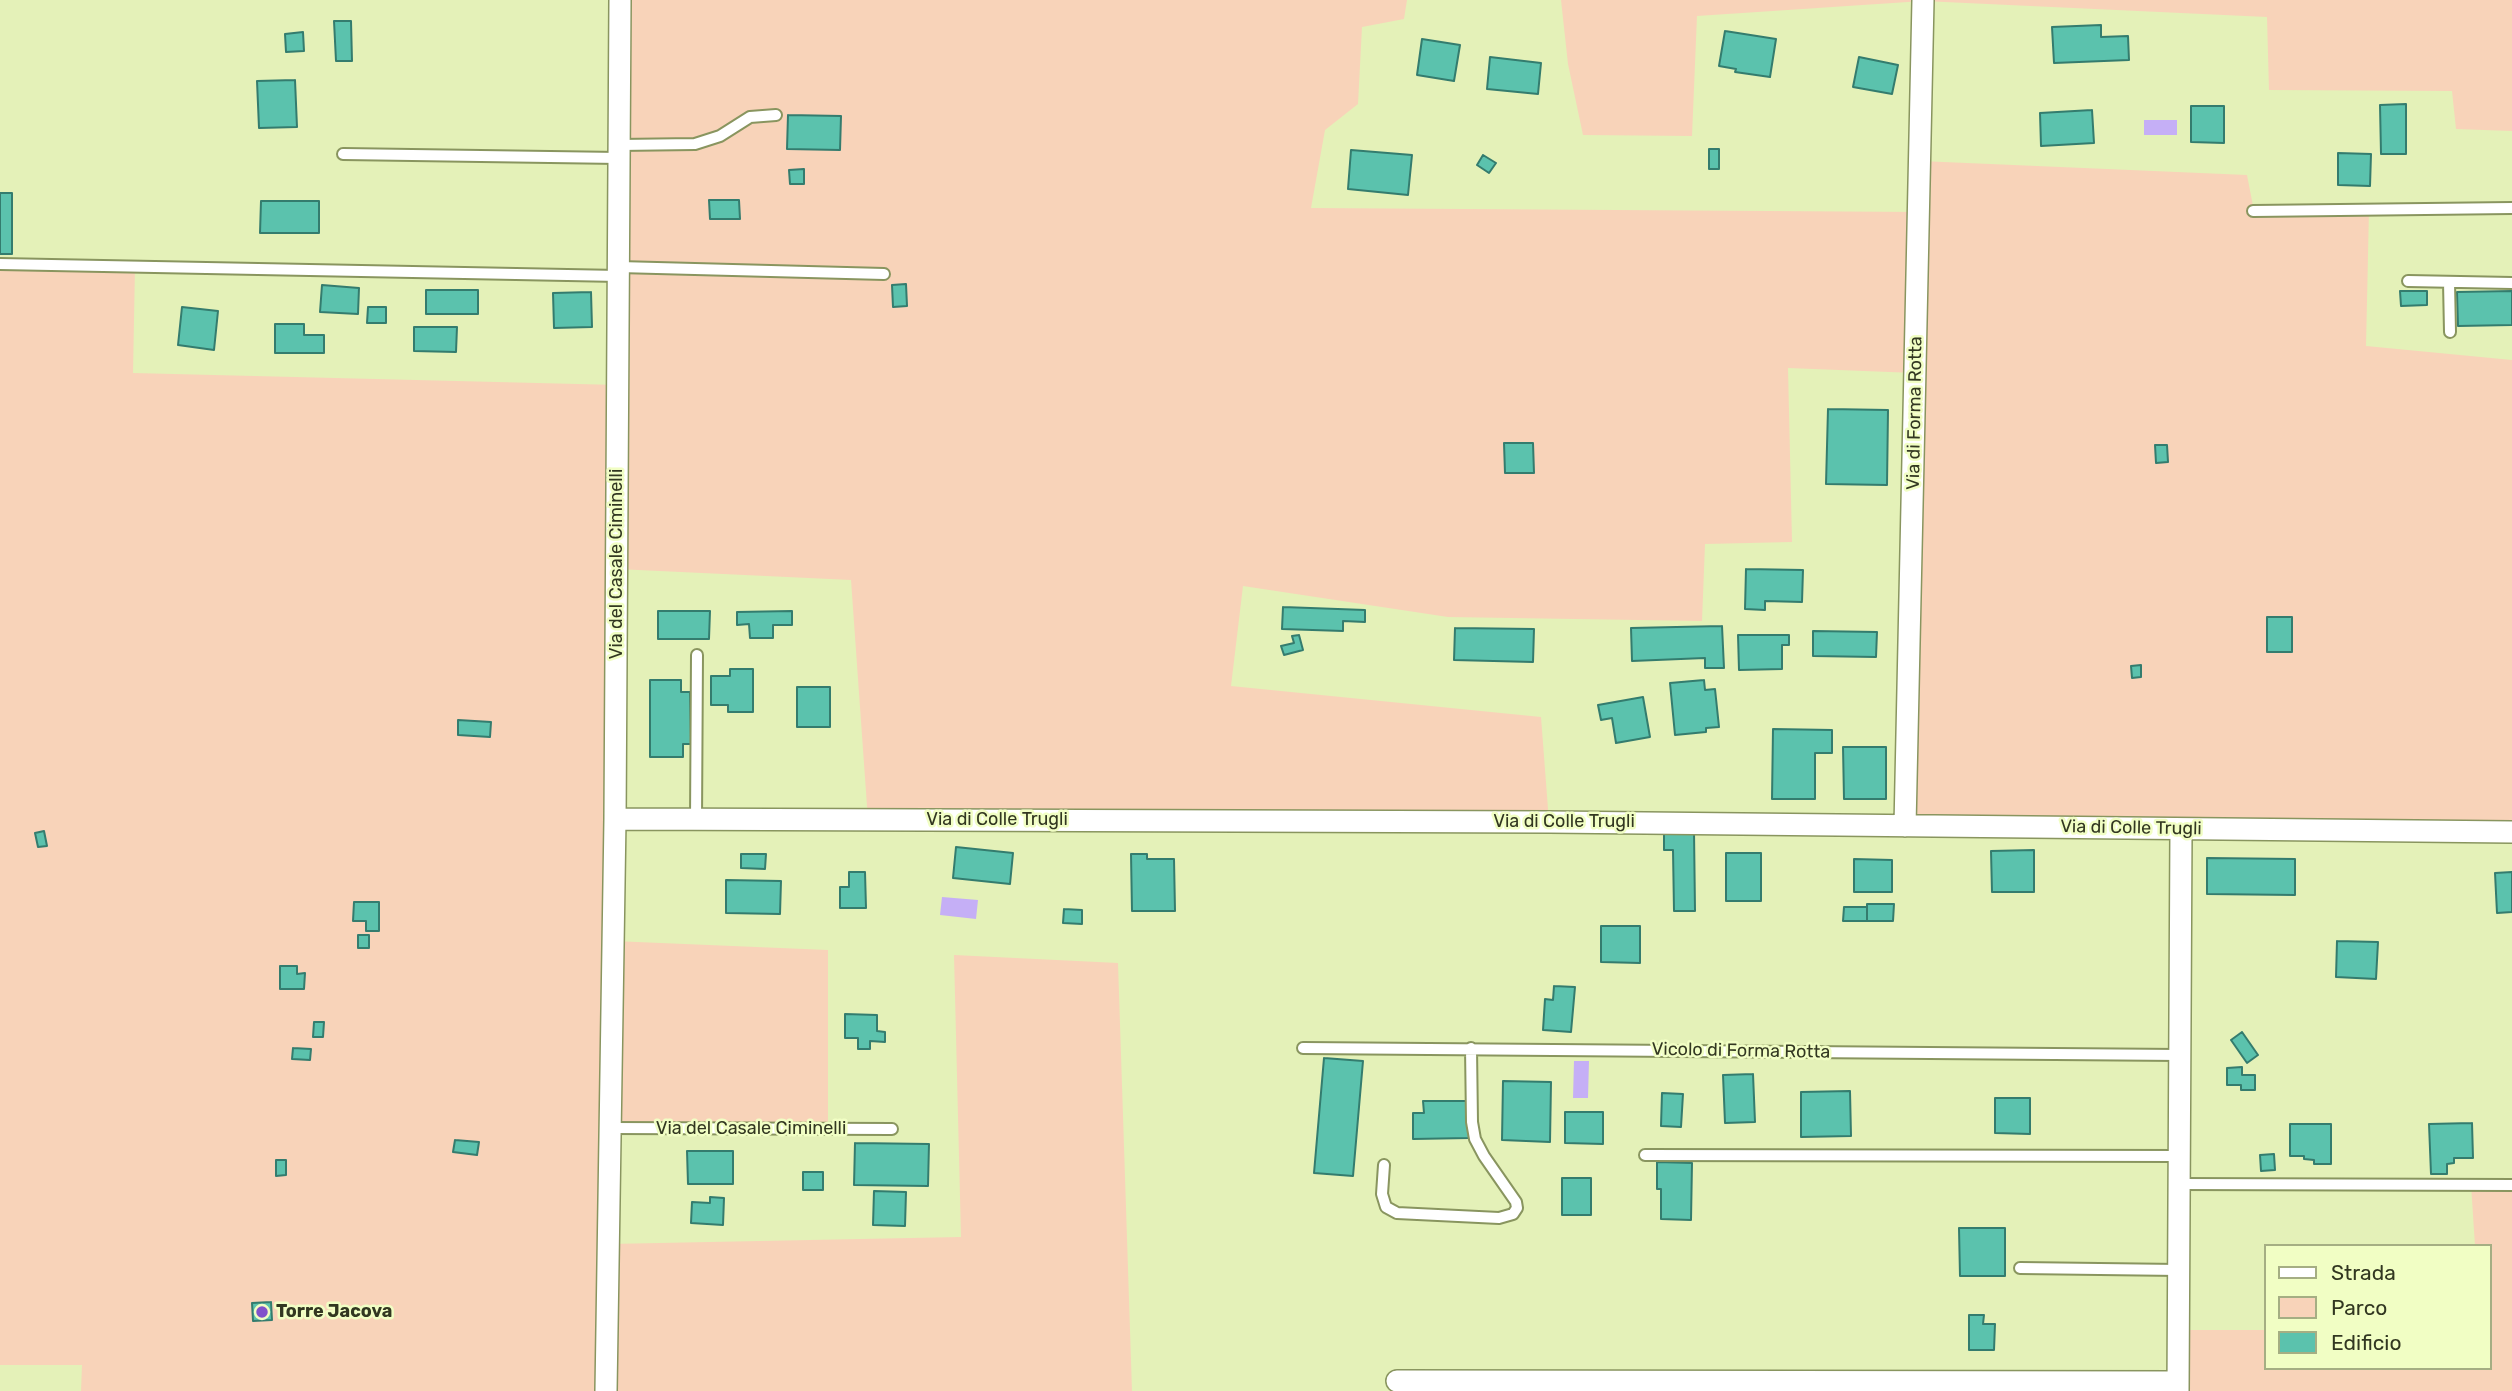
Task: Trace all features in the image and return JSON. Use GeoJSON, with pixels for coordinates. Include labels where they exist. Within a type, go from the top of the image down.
{"type":"FeatureCollection","features":[{"type":"Feature","properties":{"kind":"street","name":"Via del Casale Ciminelli"},"geometry":{"type":"LineString","coordinates":[[606,1391],[615,819],[620,0]]}},
{"type":"Feature","properties":{"kind":"street","name":"Via di Forma Rotta"},"geometry":{"type":"LineString","coordinates":[[1905,826],[1923,0]]}},
{"type":"Feature","properties":{"kind":"street","name":"Via di Colle Trugli"},"geometry":{"type":"LineString","coordinates":[[615,819],[1549,822],[2512,832]]}},
{"type":"Feature","properties":{"kind":"street"},"geometry":{"type":"LineString","coordinates":[[1397,1381],[2178,1386],[2181,829]]}},
{"type":"Feature","properties":{"kind":"lane"},"geometry":{"type":"LineString","coordinates":[[343,153],[619,151],[695,144],[720,136],[750,117],[776,115]]}},
{"type":"Feature","properties":{"kind":"lane"},"geometry":{"type":"LineString","coordinates":[[2253,211],[2512,208]]}},
{"type":"Feature","properties":{"kind":"lane"},"geometry":{"type":"LineString","coordinates":[[0,264],[884,274]]}},
{"type":"Feature","properties":{"kind":"lane"},"geometry":{"type":"LineString","coordinates":[[2408,282],[2512,283]]}},
{"type":"Feature","properties":{"kind":"lane"},"geometry":{"type":"LineString","coordinates":[[2449,282],[2451,332]]}},
{"type":"Feature","properties":{"kind":"lane"},"geometry":{"type":"LineString","coordinates":[[696,820],[697,655]]}},
{"type":"Feature","properties":{"kind":"lane","name":"Vicolo di Forma Rotta"},"geometry":{"type":"LineString","coordinates":[[1303,1048],[2180,1055]]}},
{"type":"Feature","properties":{"kind":"lane"},"geometry":{"type":"LineString","coordinates":[[1384,1165],[1382,1194],[1387,1207],[1397,1213],[1499,1218],[1513,1214],[1517,1202],[1475,1139],[1472,1122],[1471,1048]]}},
{"type":"Feature","properties":{"kind":"lane","name":"Via del Casale Ciminelli"},"geometry":{"type":"LineString","coordinates":[[611,1128],[892,1129]]}},
{"type":"Feature","properties":{"kind":"lane"},"geometry":{"type":"LineString","coordinates":[[1646,1156],[2179,1156]]}},
{"type":"Feature","properties":{"kind":"lane"},"geometry":{"type":"LineString","coordinates":[[2179,1184],[2512,1185]]}},
{"type":"Feature","properties":{"kind":"lane"},"geometry":{"type":"LineString","coordinates":[[2020,1268],[2179,1270]]}},
{"type":"Feature","properties":{"kind":"green space"},"geometry":{"type":"Polygon","coordinates":[[[620,0],[1407,0],[1404,19],[1362,27],[1358,104],[1325,130],[1311,208],[1919,212],[1920,161],[2247,175],[2254,211],[2369,210],[2366,346],[2512,360],[2512,832],[1905,826],[1915,373],[1788,368],[1792,542],[1705,544],[1702,621],[1448,617],[1243,586],[1231,686],[1541,717],[1549,822],[868,820],[851,580],[617,569],[613,941],[828,950],[828,1129],[611,1128],[609,1244],[961,1237],[954,955],[1118,963],[1132,1391],[81,1391],[82,1365],[0,1365],[0,264],[135,267],[133,373],[618,385],[620,0]]]}},
{"type":"Feature","properties":{"kind":"green space"},"geometry":{"type":"Polygon","coordinates":[[[1561,0],[2512,0],[2512,131],[2456,129],[2452,91],[2269,90],[2267,17],[1923,1],[1697,16],[1692,136],[1583,135],[1568,64],[1561,0]]]}},
{"type":"Feature","properties":{"kind":"green space"},"geometry":{"type":"Polygon","coordinates":[[[2471,1184],[2512,1185],[2512,1391],[2178,1391],[2178,1330],[2264,1330],[2264,1370],[2491,1370],[2491,1244],[2475,1244],[2471,1184]]]}},
{"type":"Feature","properties":{"kind":"shaded area"},"geometry":{"type":"Polygon","coordinates":[[[2144,120],[2177,120],[2177,135],[2144,135],[2144,120]]]}},
{"type":"Feature","properties":{"kind":"shaded area"},"geometry":{"type":"Polygon","coordinates":[[[942,897],[978,900],[976,919],[940,915],[942,897]]]}},
{"type":"Feature","properties":{"kind":"shaded area"},"geometry":{"type":"Polygon","coordinates":[[[1574,1061],[1589,1061],[1588,1098],[1573,1098],[1574,1061]]]}},
{"type":"Feature","properties":{"kind":"building"},"geometry":{"type":"Polygon","coordinates":[[[334,21],[351,21],[352,61],[336,61],[334,21]]]}},
{"type":"Feature","properties":{"kind":"building"},"geometry":{"type":"Polygon","coordinates":[[[2101,25],[2101,37],[2128,36],[2129,60],[2054,63],[2052,27],[2101,25]]]}},
{"type":"Feature","properties":{"kind":"building"},"geometry":{"type":"Polygon","coordinates":[[[1725,31],[1776,39],[1770,77],[1735,72],[1736,69],[1719,66],[1725,31]]]}},
{"type":"Feature","properties":{"kind":"building"},"geometry":{"type":"Polygon","coordinates":[[[303,32],[304,51],[286,52],[285,34],[303,32]]]}},
{"type":"Feature","properties":{"kind":"building"},"geometry":{"type":"Polygon","coordinates":[[[1422,39],[1460,45],[1454,81],[1417,75],[1422,39]]]}},
{"type":"Feature","properties":{"kind":"building"},"geometry":{"type":"Polygon","coordinates":[[[1490,57],[1541,63],[1538,94],[1487,89],[1490,57]]]}},
{"type":"Feature","properties":{"kind":"building"},"geometry":{"type":"Polygon","coordinates":[[[1859,57],[1898,65],[1892,94],[1853,87],[1859,57]]]}},
{"type":"Feature","properties":{"kind":"building"},"geometry":{"type":"Polygon","coordinates":[[[295,80],[297,127],[259,128],[257,81],[295,80]]]}},
{"type":"Feature","properties":{"kind":"building"},"geometry":{"type":"Polygon","coordinates":[[[2406,104],[2406,154],[2381,154],[2380,105],[2406,104]]]}},
{"type":"Feature","properties":{"kind":"building"},"geometry":{"type":"Polygon","coordinates":[[[2191,106],[2224,106],[2224,143],[2191,142],[2191,106]]]}},
{"type":"Feature","properties":{"kind":"building"},"geometry":{"type":"Polygon","coordinates":[[[2092,110],[2094,143],[2041,146],[2040,113],[2092,110]]]}},
{"type":"Feature","properties":{"kind":"building"},"geometry":{"type":"Polygon","coordinates":[[[788,115],[841,116],[840,150],[787,149],[788,115]]]}},
{"type":"Feature","properties":{"kind":"building"},"geometry":{"type":"Polygon","coordinates":[[[1709,149],[1719,149],[1719,169],[1709,169],[1709,149]]]}},
{"type":"Feature","properties":{"kind":"building"},"geometry":{"type":"Polygon","coordinates":[[[1351,150],[1412,155],[1408,195],[1348,189],[1351,150]]]}},
{"type":"Feature","properties":{"kind":"building"},"geometry":{"type":"Polygon","coordinates":[[[2338,153],[2371,154],[2370,186],[2338,185],[2338,153]]]}},
{"type":"Feature","properties":{"kind":"building"},"geometry":{"type":"Polygon","coordinates":[[[1483,155],[1496,163],[1489,173],[1477,165],[1483,155]]]}},
{"type":"Feature","properties":{"kind":"building"},"geometry":{"type":"Polygon","coordinates":[[[804,169],[804,184],[790,184],[789,170],[804,169]]]}},
{"type":"Feature","properties":{"kind":"building"},"geometry":{"type":"Polygon","coordinates":[[[0,193],[12,193],[12,254],[0,254],[0,193]]]}},
{"type":"Feature","properties":{"kind":"building"},"geometry":{"type":"Polygon","coordinates":[[[709,200],[739,200],[740,219],[710,219],[709,200]]]}},
{"type":"Feature","properties":{"kind":"building"},"geometry":{"type":"Polygon","coordinates":[[[261,201],[319,201],[319,233],[260,233],[261,201]]]}},
{"type":"Feature","properties":{"kind":"building"},"geometry":{"type":"Polygon","coordinates":[[[906,284],[907,306],[893,307],[892,285],[906,284]]]}},
{"type":"Feature","properties":{"kind":"building"},"geometry":{"type":"Polygon","coordinates":[[[322,285],[359,288],[358,314],[320,312],[322,285]]]}},
{"type":"Feature","properties":{"kind":"building"},"geometry":{"type":"Polygon","coordinates":[[[426,290],[478,290],[478,314],[426,314],[426,290]]]}},
{"type":"Feature","properties":{"kind":"building"},"geometry":{"type":"Polygon","coordinates":[[[2400,291],[2427,291],[2427,305],[2401,306],[2400,291]]]}},
{"type":"Feature","properties":{"kind":"building"},"geometry":{"type":"Polygon","coordinates":[[[2512,291],[2512,325],[2458,326],[2457,292],[2512,291]]]}},
{"type":"Feature","properties":{"kind":"building"},"geometry":{"type":"Polygon","coordinates":[[[591,292],[592,327],[554,328],[553,293],[591,292]]]}},
{"type":"Feature","properties":{"kind":"building"},"geometry":{"type":"Polygon","coordinates":[[[182,307],[218,311],[214,350],[178,345],[182,307]]]}},
{"type":"Feature","properties":{"kind":"building"},"geometry":{"type":"Polygon","coordinates":[[[368,307],[386,307],[386,323],[367,323],[368,307]]]}},
{"type":"Feature","properties":{"kind":"building"},"geometry":{"type":"Polygon","coordinates":[[[275,324],[304,324],[304,335],[324,335],[324,353],[275,353],[275,324]]]}},
{"type":"Feature","properties":{"kind":"building"},"geometry":{"type":"Polygon","coordinates":[[[414,327],[457,327],[456,352],[414,351],[414,327]]]}},
{"type":"Feature","properties":{"kind":"building"},"geometry":{"type":"Polygon","coordinates":[[[1828,409],[1888,410],[1887,485],[1826,484],[1828,409]]]}},
{"type":"Feature","properties":{"kind":"building"},"geometry":{"type":"Polygon","coordinates":[[[1504,443],[1533,443],[1534,473],[1505,473],[1504,443]]]}},
{"type":"Feature","properties":{"kind":"building"},"geometry":{"type":"Polygon","coordinates":[[[2155,445],[2167,445],[2168,462],[2156,463],[2155,445]]]}},
{"type":"Feature","properties":{"kind":"building"},"geometry":{"type":"Polygon","coordinates":[[[1746,569],[1803,570],[1802,602],[1765,601],[1765,610],[1745,609],[1746,569]]]}},
{"type":"Feature","properties":{"kind":"building"},"geometry":{"type":"Polygon","coordinates":[[[1283,607],[1365,610],[1365,622],[1343,621],[1343,631],[1282,629],[1283,607]]]}},
{"type":"Feature","properties":{"kind":"building"},"geometry":{"type":"Polygon","coordinates":[[[658,611],[710,611],[709,639],[658,639],[658,611]]]}},
{"type":"Feature","properties":{"kind":"building"},"geometry":{"type":"Polygon","coordinates":[[[792,611],[792,625],[773,625],[773,638],[750,638],[749,624],[737,625],[737,612],[792,611]]]}},
{"type":"Feature","properties":{"kind":"building"},"geometry":{"type":"Polygon","coordinates":[[[2267,617],[2292,617],[2292,652],[2267,652],[2267,617]]]}},
{"type":"Feature","properties":{"kind":"building"},"geometry":{"type":"Polygon","coordinates":[[[1722,626],[1724,668],[1705,668],[1705,658],[1632,661],[1631,628],[1722,626]]]}},
{"type":"Feature","properties":{"kind":"building"},"geometry":{"type":"Polygon","coordinates":[[[1455,628],[1534,629],[1533,662],[1454,660],[1455,628]]]}},
{"type":"Feature","properties":{"kind":"building"},"geometry":{"type":"Polygon","coordinates":[[[1813,631],[1877,632],[1876,657],[1813,656],[1813,631]]]}},
{"type":"Feature","properties":{"kind":"building"},"geometry":{"type":"Polygon","coordinates":[[[1299,635],[1303,650],[1284,655],[1281,646],[1294,643],[1292,636],[1299,635]]]}},
{"type":"Feature","properties":{"kind":"building"},"geometry":{"type":"Polygon","coordinates":[[[1738,635],[1789,635],[1789,645],[1782,645],[1782,669],[1739,670],[1738,635]]]}},
{"type":"Feature","properties":{"kind":"building"},"geometry":{"type":"Polygon","coordinates":[[[2141,665],[2141,677],[2132,678],[2131,666],[2141,665]]]}},
{"type":"Feature","properties":{"kind":"building"},"geometry":{"type":"Polygon","coordinates":[[[730,669],[753,669],[753,712],[728,712],[728,705],[711,705],[711,676],[730,676],[730,669]]]}},
{"type":"Feature","properties":{"kind":"building"},"geometry":{"type":"Polygon","coordinates":[[[650,680],[681,680],[681,692],[690,692],[691,744],[683,744],[683,757],[650,757],[650,680]]]}},
{"type":"Feature","properties":{"kind":"building"},"geometry":{"type":"Polygon","coordinates":[[[1704,680],[1705,690],[1715,689],[1719,727],[1706,728],[1706,732],[1675,735],[1670,683],[1704,680]]]}},
{"type":"Feature","properties":{"kind":"building"},"geometry":{"type":"Polygon","coordinates":[[[797,687],[830,687],[830,727],[797,727],[797,687]]]}},
{"type":"Feature","properties":{"kind":"building"},"geometry":{"type":"Polygon","coordinates":[[[1643,697],[1650,737],[1616,743],[1612,718],[1601,720],[1598,705],[1643,697]]]}},
{"type":"Feature","properties":{"kind":"building"},"geometry":{"type":"Polygon","coordinates":[[[458,720],[491,722],[490,737],[458,735],[458,720]]]}},
{"type":"Feature","properties":{"kind":"building"},"geometry":{"type":"Polygon","coordinates":[[[1773,729],[1832,730],[1832,753],[1815,753],[1815,799],[1772,799],[1773,729]]]}},
{"type":"Feature","properties":{"kind":"building"},"geometry":{"type":"Polygon","coordinates":[[[1843,747],[1886,747],[1886,799],[1844,799],[1843,747]]]}},
{"type":"Feature","properties":{"kind":"building"},"geometry":{"type":"Polygon","coordinates":[[[44,831],[47,846],[38,847],[35,833],[44,831]]]}},
{"type":"Feature","properties":{"kind":"building"},"geometry":{"type":"Polygon","coordinates":[[[1694,831],[1695,911],[1674,911],[1673,850],[1664,850],[1664,832],[1694,831]]]}},
{"type":"Feature","properties":{"kind":"building"},"geometry":{"type":"Polygon","coordinates":[[[956,847],[1013,853],[1010,884],[953,878],[956,847]]]}},
{"type":"Feature","properties":{"kind":"building"},"geometry":{"type":"Polygon","coordinates":[[[2034,850],[2034,892],[1992,892],[1991,851],[2034,850]]]}},
{"type":"Feature","properties":{"kind":"building"},"geometry":{"type":"Polygon","coordinates":[[[1726,853],[1761,853],[1761,901],[1726,901],[1726,853]]]}},
{"type":"Feature","properties":{"kind":"building"},"geometry":{"type":"Polygon","coordinates":[[[741,854],[766,854],[765,869],[741,868],[741,854]]]}},
{"type":"Feature","properties":{"kind":"building"},"geometry":{"type":"Polygon","coordinates":[[[1131,854],[1147,854],[1147,859],[1174,859],[1175,911],[1132,911],[1131,854]]]}},
{"type":"Feature","properties":{"kind":"building"},"geometry":{"type":"Polygon","coordinates":[[[2207,858],[2295,859],[2295,895],[2207,894],[2207,858]]]}},
{"type":"Feature","properties":{"kind":"building"},"geometry":{"type":"Polygon","coordinates":[[[1854,859],[1892,860],[1892,892],[1854,892],[1854,859]]]}},
{"type":"Feature","properties":{"kind":"building"},"geometry":{"type":"Polygon","coordinates":[[[849,872],[865,872],[866,908],[840,908],[840,887],[849,887],[849,872]]]}},
{"type":"Feature","properties":{"kind":"building"},"geometry":{"type":"Polygon","coordinates":[[[2512,872],[2512,912],[2497,913],[2495,873],[2512,872]]]}},
{"type":"Feature","properties":{"kind":"building"},"geometry":{"type":"Polygon","coordinates":[[[726,880],[781,881],[780,914],[726,913],[726,880]]]}},
{"type":"Feature","properties":{"kind":"building"},"geometry":{"type":"Polygon","coordinates":[[[354,902],[379,902],[379,931],[366,931],[366,921],[353,921],[354,902]]]}},
{"type":"Feature","properties":{"kind":"building"},"geometry":{"type":"Polygon","coordinates":[[[1867,904],[1894,904],[1893,921],[1867,921],[1867,904]]]}},
{"type":"Feature","properties":{"kind":"building"},"geometry":{"type":"Polygon","coordinates":[[[1844,907],[1867,907],[1867,921],[1843,921],[1844,907]]]}},
{"type":"Feature","properties":{"kind":"building"},"geometry":{"type":"Polygon","coordinates":[[[1064,909],[1082,910],[1082,924],[1063,923],[1064,909]]]}},
{"type":"Feature","properties":{"kind":"building"},"geometry":{"type":"Polygon","coordinates":[[[1601,926],[1640,926],[1640,963],[1601,962],[1601,926]]]}},
{"type":"Feature","properties":{"kind":"building"},"geometry":{"type":"Polygon","coordinates":[[[358,935],[369,935],[369,948],[358,948],[358,935]]]}},
{"type":"Feature","properties":{"kind":"building"},"geometry":{"type":"Polygon","coordinates":[[[2337,941],[2378,942],[2376,979],[2336,977],[2337,941]]]}},
{"type":"Feature","properties":{"kind":"building"},"geometry":{"type":"Polygon","coordinates":[[[280,966],[297,966],[297,974],[305,973],[304,989],[280,989],[280,966]]]}},
{"type":"Feature","properties":{"kind":"building"},"geometry":{"type":"Polygon","coordinates":[[[1554,986],[1575,987],[1571,1032],[1543,1030],[1545,999],[1553,1000],[1554,986]]]}},
{"type":"Feature","properties":{"kind":"building"},"geometry":{"type":"Polygon","coordinates":[[[845,1014],[877,1015],[877,1031],[885,1032],[885,1042],[870,1041],[870,1049],[858,1049],[858,1038],[845,1038],[845,1014]]]}},
{"type":"Feature","properties":{"kind":"building"},"geometry":{"type":"Polygon","coordinates":[[[314,1022],[324,1022],[323,1037],[313,1037],[314,1022]]]}},
{"type":"Feature","properties":{"kind":"building"},"geometry":{"type":"Polygon","coordinates":[[[2242,1032],[2258,1055],[2247,1063],[2231,1040],[2242,1032]]]}},
{"type":"Feature","properties":{"kind":"building"},"geometry":{"type":"Polygon","coordinates":[[[293,1048],[311,1049],[310,1060],[292,1059],[293,1048]]]}},
{"type":"Feature","properties":{"kind":"building"},"geometry":{"type":"Polygon","coordinates":[[[1324,1058],[1363,1061],[1353,1176],[1314,1173],[1324,1058]]]}},
{"type":"Feature","properties":{"kind":"building"},"geometry":{"type":"Polygon","coordinates":[[[2242,1067],[2242,1075],[2255,1075],[2255,1090],[2241,1090],[2241,1085],[2227,1085],[2227,1068],[2242,1067]]]}},
{"type":"Feature","properties":{"kind":"building"},"geometry":{"type":"Polygon","coordinates":[[[1753,1074],[1755,1122],[1725,1123],[1723,1075],[1753,1074]]]}},
{"type":"Feature","properties":{"kind":"building"},"geometry":{"type":"Polygon","coordinates":[[[1503,1081],[1551,1082],[1550,1142],[1502,1140],[1503,1081]]]}},
{"type":"Feature","properties":{"kind":"building"},"geometry":{"type":"Polygon","coordinates":[[[1850,1091],[1851,1136],[1801,1137],[1801,1092],[1850,1091]]]}},
{"type":"Feature","properties":{"kind":"building"},"geometry":{"type":"Polygon","coordinates":[[[1662,1093],[1683,1094],[1681,1127],[1661,1126],[1662,1093]]]}},
{"type":"Feature","properties":{"kind":"building"},"geometry":{"type":"Polygon","coordinates":[[[1995,1098],[2030,1098],[2030,1134],[1995,1133],[1995,1098]]]}},
{"type":"Feature","properties":{"kind":"building"},"geometry":{"type":"Polygon","coordinates":[[[1423,1101],[1468,1101],[1469,1138],[1413,1139],[1413,1113],[1424,1113],[1423,1101]]]}},
{"type":"Feature","properties":{"kind":"building"},"geometry":{"type":"Polygon","coordinates":[[[1565,1112],[1603,1112],[1603,1144],[1565,1143],[1565,1112]]]}},
{"type":"Feature","properties":{"kind":"building"},"geometry":{"type":"Polygon","coordinates":[[[2472,1123],[2473,1158],[2454,1158],[2454,1163],[2447,1164],[2447,1174],[2431,1174],[2429,1124],[2472,1123]]]}},
{"type":"Feature","properties":{"kind":"building"},"geometry":{"type":"Polygon","coordinates":[[[2290,1124],[2331,1124],[2331,1164],[2314,1164],[2314,1160],[2304,1159],[2304,1156],[2290,1156],[2290,1124]]]}},
{"type":"Feature","properties":{"kind":"building"},"geometry":{"type":"Polygon","coordinates":[[[455,1140],[479,1142],[477,1155],[453,1152],[455,1140]]]}},
{"type":"Feature","properties":{"kind":"building"},"geometry":{"type":"Polygon","coordinates":[[[855,1143],[929,1144],[928,1186],[854,1185],[855,1143]]]}},
{"type":"Feature","properties":{"kind":"building"},"geometry":{"type":"Polygon","coordinates":[[[687,1151],[733,1151],[733,1184],[688,1184],[687,1151]]]}},
{"type":"Feature","properties":{"kind":"building"},"geometry":{"type":"Polygon","coordinates":[[[2274,1154],[2275,1170],[2261,1171],[2260,1155],[2274,1154]]]}},
{"type":"Feature","properties":{"kind":"building"},"geometry":{"type":"Polygon","coordinates":[[[276,1160],[286,1160],[286,1175],[276,1176],[276,1160]]]}},
{"type":"Feature","properties":{"kind":"building"},"geometry":{"type":"Polygon","coordinates":[[[1657,1162],[1692,1163],[1691,1220],[1661,1219],[1661,1189],[1657,1189],[1657,1162]]]}},
{"type":"Feature","properties":{"kind":"building"},"geometry":{"type":"Polygon","coordinates":[[[803,1172],[823,1172],[823,1190],[803,1190],[803,1172]]]}},
{"type":"Feature","properties":{"kind":"building"},"geometry":{"type":"Polygon","coordinates":[[[1562,1178],[1591,1178],[1591,1215],[1562,1215],[1562,1178]]]}},
{"type":"Feature","properties":{"kind":"building"},"geometry":{"type":"Polygon","coordinates":[[[874,1191],[906,1192],[905,1226],[873,1225],[874,1191]]]}},
{"type":"Feature","properties":{"kind":"building"},"geometry":{"type":"Polygon","coordinates":[[[710,1197],[724,1198],[723,1225],[691,1223],[692,1202],[710,1203],[710,1197]]]}},
{"type":"Feature","properties":{"kind":"building"},"geometry":{"type":"Polygon","coordinates":[[[1959,1228],[2005,1228],[2005,1276],[1960,1276],[1959,1228]]]}},
{"type":"Feature","properties":{"kind":"building","name":"Torre Jacova"},"geometry":{"type":"Polygon","coordinates":[[[271,1302],[272,1320],[253,1321],[252,1303],[271,1302]]]}},
{"type":"Feature","properties":{"kind":"building"},"geometry":{"type":"Polygon","coordinates":[[[1969,1315],[1984,1315],[1983,1324],[1995,1324],[1994,1350],[1969,1350],[1969,1315]]]}},
{"type":"Feature","properties":{"kind":"place","name":"Torre Jacova"},"geometry":{"type":"Point","coordinates":[262,1312]}}]}
